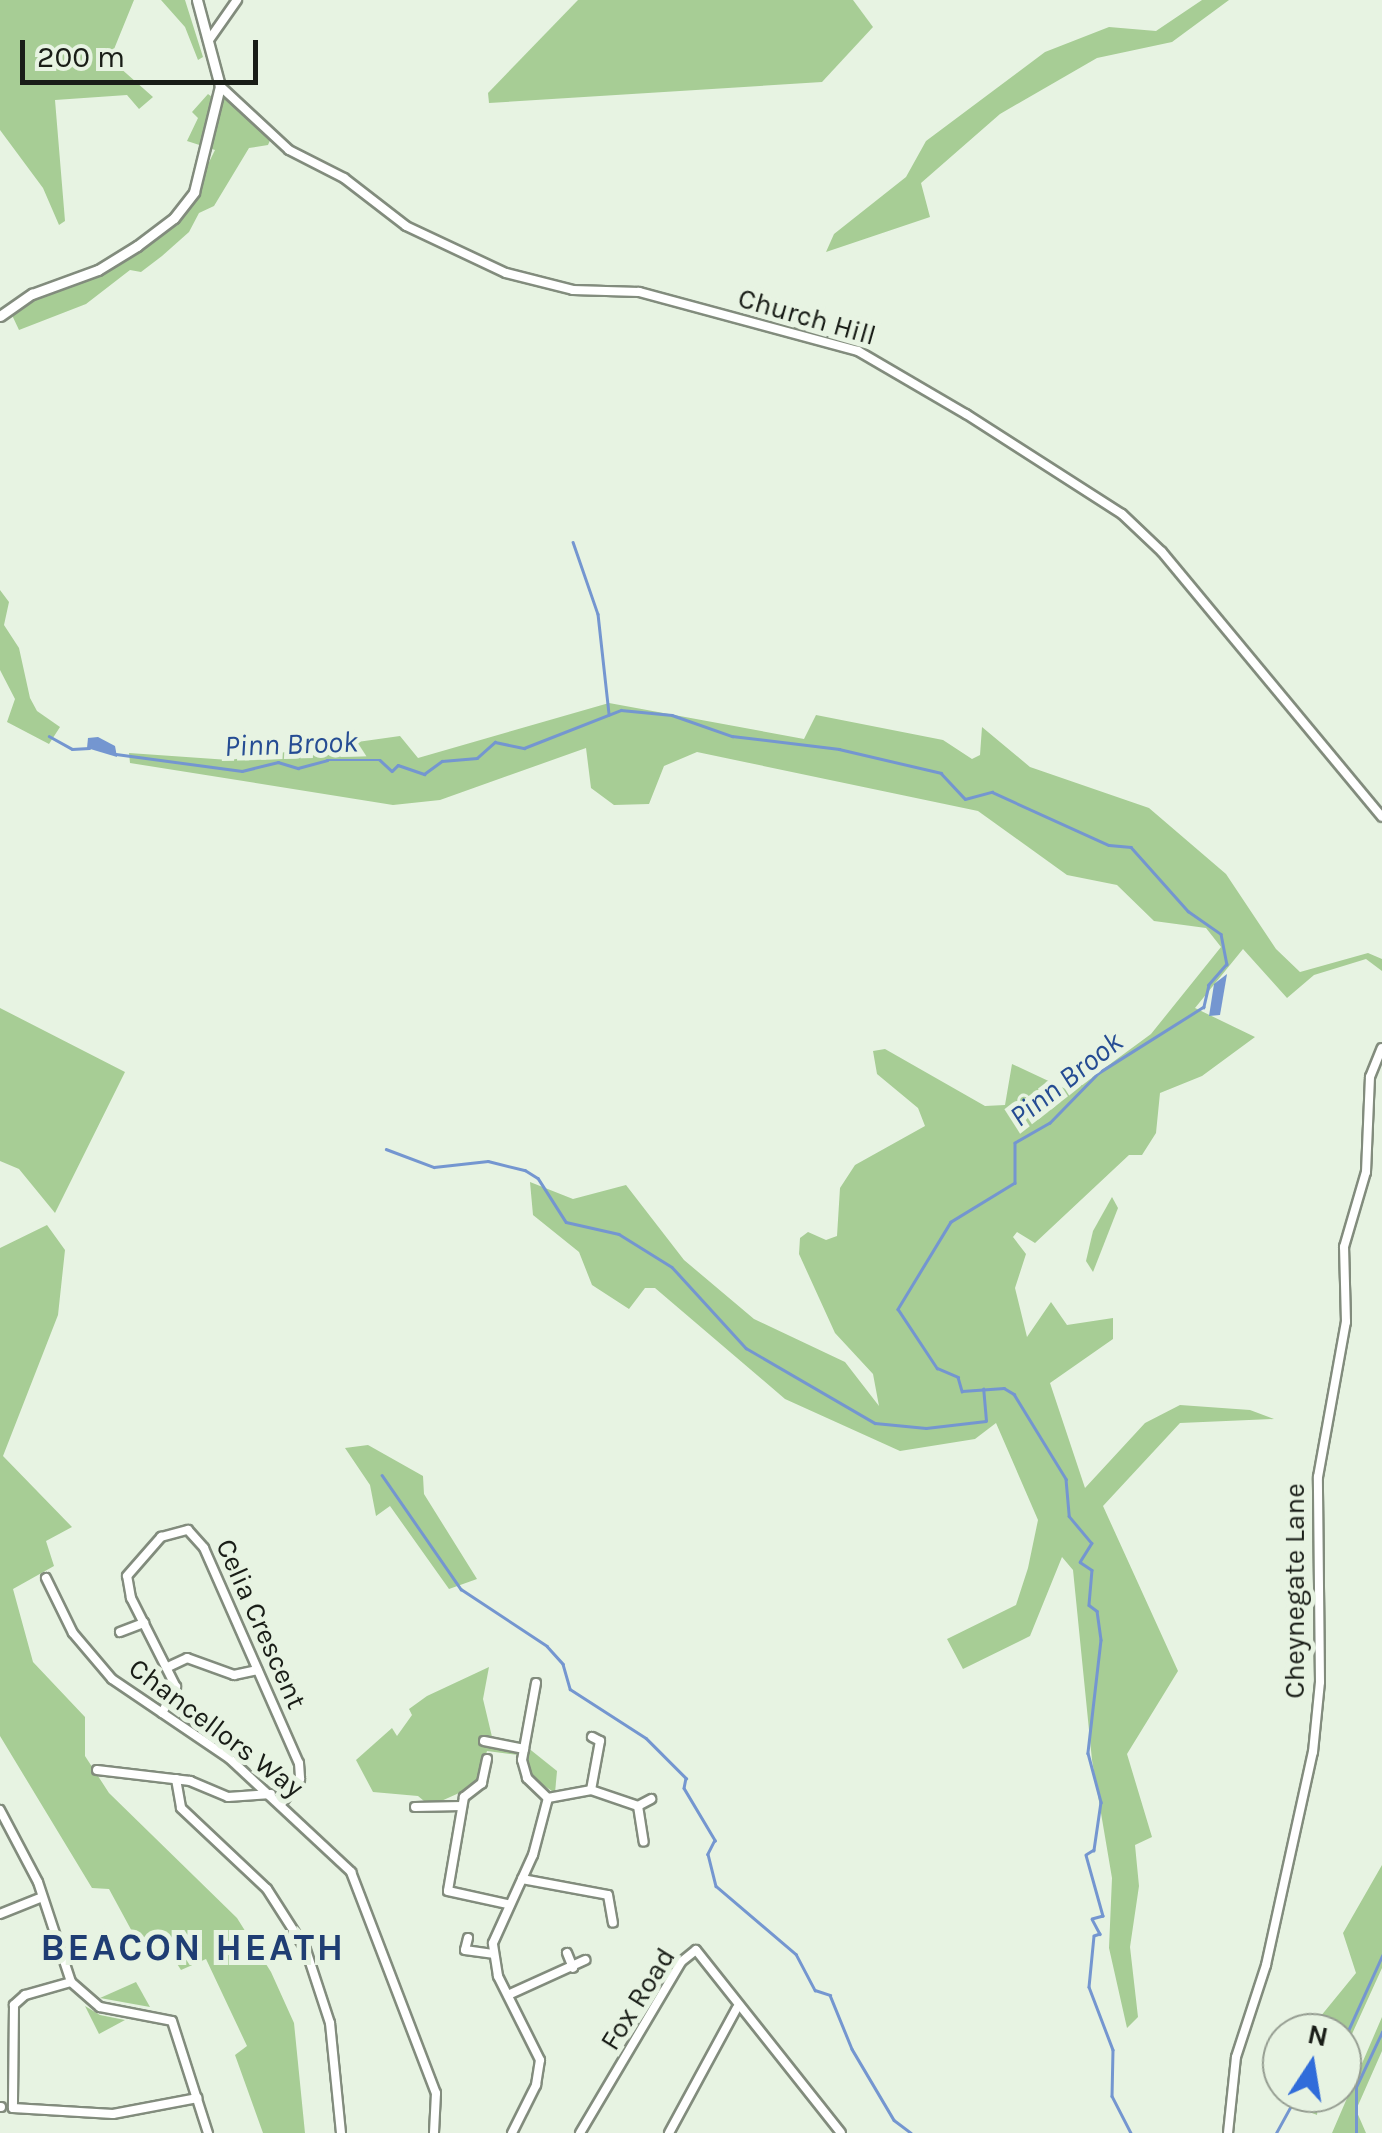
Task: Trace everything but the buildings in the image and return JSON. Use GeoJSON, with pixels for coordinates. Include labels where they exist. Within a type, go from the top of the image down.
{"type":"FeatureCollection","features":[{"type":"Feature","properties":{"kind":"street"},"geometry":{"type":"LineString","coordinates":[[0,316],[32,294],[98,270],[174,218],[198,186],[220,86],[206,21],[197,0]]}},
{"type":"Feature","properties":{"kind":"street"},"geometry":{"type":"LineString","coordinates":[[210,40],[237,0]]}},
{"type":"Feature","properties":{"kind":"street"},"geometry":{"type":"LineString","coordinates":[[206,21],[219,22]]}},
{"type":"Feature","properties":{"kind":"street","name":"Church Hill"},"geometry":{"type":"LineString","coordinates":[[220,86],[289,150],[344,178],[406,226],[506,272],[573,290],[639,292],[841,346],[879,360],[966,414],[1122,514],[1162,552],[1329,745],[1382,817]]}},
{"type":"Feature","properties":{"kind":"street","name":"Cheynegate Lane"},"geometry":{"type":"LineString","coordinates":[[1228,2133],[1236,2057],[1266,1966],[1313,1752],[1320,1659],[1319,1469],[1344,1338],[1344,1247],[1366,1172],[1370,1077],[1382,1048]]}},
{"type":"Feature","properties":{"kind":"street","name":"Celia Crescent"},"geometry":{"type":"LineString","coordinates":[[168,1667],[128,1588],[128,1571],[161,1537],[190,1531],[301,1772],[282,1803]]}},
{"type":"Feature","properties":{"kind":"street","name":"Chancellors Way"},"geometry":{"type":"LineString","coordinates":[[46,1578],[96,1662],[250,1776],[342,1861],[375,1921],[436,2094],[434,2133]]}},
{"type":"Feature","properties":{"kind":"street"},"geometry":{"type":"LineString","coordinates":[[120,1632],[144,1623]]}},
{"type":"Feature","properties":{"kind":"street"},"geometry":{"type":"LineString","coordinates":[[162,1713],[176,1690],[168,1667],[187,1658],[234,1675],[257,1670]]}},
{"type":"Feature","properties":{"kind":"street"},"geometry":{"type":"LineString","coordinates":[[536,1682],[524,1750],[527,1778],[548,1798]]}},
{"type":"Feature","properties":{"kind":"street"},"geometry":{"type":"LineString","coordinates":[[516,1714],[529,1717]]}},
{"type":"Feature","properties":{"kind":"street"},"geometry":{"type":"LineString","coordinates":[[591,1790],[596,1739],[614,1742]]}},
{"type":"Feature","properties":{"kind":"street"},"geometry":{"type":"LineString","coordinates":[[484,1742],[524,1750]]}},
{"type":"Feature","properties":{"kind":"street"},"geometry":{"type":"LineString","coordinates":[[448,1891],[462,1806],[466,1794],[482,1783],[487,1759]]}},
{"type":"Feature","properties":{"kind":"street"},"geometry":{"type":"LineString","coordinates":[[98,1770],[112,1777],[176,1779],[238,1796],[271,1794]]}},
{"type":"Feature","properties":{"kind":"street"},"geometry":{"type":"LineString","coordinates":[[238,1796],[250,1776]]}},
{"type":"Feature","properties":{"kind":"street"},"geometry":{"type":"LineString","coordinates":[[176,1779],[182,1808],[267,1888],[306,1950],[330,2023],[341,2133]]}},
{"type":"Feature","properties":{"kind":"street"},"geometry":{"type":"LineString","coordinates":[[548,1798],[591,1790],[638,1806]]}},
{"type":"Feature","properties":{"kind":"street"},"geometry":{"type":"LineString","coordinates":[[513,2130],[536,2085],[540,2060],[493,1954],[507,1904],[522,1879],[548,1798]]}},
{"type":"Feature","properties":{"kind":"street"},"geometry":{"type":"LineString","coordinates":[[638,1806],[650,1798]]}},
{"type":"Feature","properties":{"kind":"street"},"geometry":{"type":"LineString","coordinates":[[415,1807],[462,1806]]}},
{"type":"Feature","properties":{"kind":"street"},"geometry":{"type":"LineString","coordinates":[[638,1806],[644,1842]]}},
{"type":"Feature","properties":{"kind":"street"},"geometry":{"type":"LineString","coordinates":[[0,1810],[25,1852],[40,1898],[69,1962],[71,1982],[100,2007],[172,2021],[208,2133]]}},
{"type":"Feature","properties":{"kind":"street"},"geometry":{"type":"LineString","coordinates":[[522,1879],[608,1895]]}},
{"type":"Feature","properties":{"kind":"street"},"geometry":{"type":"LineString","coordinates":[[608,1895],[617,1886]]}},
{"type":"Feature","properties":{"kind":"street"},"geometry":{"type":"LineString","coordinates":[[436,1889],[507,1904]]}},
{"type":"Feature","properties":{"kind":"street"},"geometry":{"type":"LineString","coordinates":[[608,1895],[612,1923]]}},
{"type":"Feature","properties":{"kind":"street"},"geometry":{"type":"LineString","coordinates":[[0,1914],[40,1898]]}},
{"type":"Feature","properties":{"kind":"street"},"geometry":{"type":"LineString","coordinates":[[468,1938],[464,1955],[493,1954]]}},
{"type":"Feature","properties":{"kind":"street","name":"Fox Road"},"geometry":{"type":"LineString","coordinates":[[580,2133],[691,1951],[712,1965],[737,2008]]}},
{"type":"Feature","properties":{"kind":"street"},"geometry":{"type":"LineString","coordinates":[[566,1953],[572,1968]]}},
{"type":"Feature","properties":{"kind":"street"},"geometry":{"type":"LineString","coordinates":[[508,1995],[584,1960]]}},
{"type":"Feature","properties":{"kind":"street"},"geometry":{"type":"LineString","coordinates":[[71,1982],[18,1999],[13,2024],[13,2108],[114,2114],[198,2098]]}},
{"type":"Feature","properties":{"kind":"street"},"geometry":{"type":"LineString","coordinates":[[669,2133],[737,2008],[841,2133]]}},
{"type":"Feature","properties":{"kind":"street"},"geometry":{"type":"LineString","coordinates":[[0,2023],[13,2024]]}},
{"type":"Feature","properties":{"kind":"green space"},"geometry":{"type":"Polygon","coordinates":[[[0,0],[134,0],[110,59],[153,97],[139,109],[127,95],[55,100],[65,221],[59,225],[43,188],[0,130],[0,0]]]}},
{"type":"Feature","properties":{"kind":"green space"},"geometry":{"type":"Polygon","coordinates":[[[161,0],[185,0],[203,57],[198,60],[185,27],[161,0]]]}},
{"type":"Feature","properties":{"kind":"green space"},"geometry":{"type":"Polygon","coordinates":[[[578,0],[853,0],[873,27],[822,82],[489,103],[488,93],[578,0]]]}},
{"type":"Feature","properties":{"kind":"green space"},"geometry":{"type":"Polygon","coordinates":[[[1202,0],[1229,0],[1172,42],[1097,58],[1000,114],[921,183],[930,217],[826,252],[834,234],[906,177],[926,141],[1045,52],[1109,27],[1156,31],[1202,0]]]}},
{"type":"Feature","properties":{"kind":"green space"},"geometry":{"type":"Polygon","coordinates":[[[227,90],[274,131],[268,145],[249,148],[214,206],[199,213],[189,232],[141,272],[130,270],[86,304],[19,330],[11,313],[37,294],[128,259],[183,215],[215,150],[187,141],[198,118],[192,112],[208,94],[216,100],[227,90]]]}},
{"type":"Feature","properties":{"kind":"green space"},"geometry":{"type":"Polygon","coordinates":[[[0,590],[9,602],[4,625],[19,648],[30,698],[37,711],[60,727],[49,744],[7,722],[15,699],[0,670],[0,590]]]}},
{"type":"Feature","properties":{"kind":"green space"},"geometry":{"type":"Polygon","coordinates":[[[609,703],[804,739],[816,715],[943,740],[972,759],[980,755],[982,727],[1030,767],[1149,808],[1226,874],[1276,949],[1300,972],[1368,953],[1382,959],[1382,971],[1366,959],[1314,975],[1287,998],[1243,949],[1195,1008],[1255,1037],[1202,1076],[1160,1093],[1156,1133],[1142,1155],[1129,1155],[1035,1243],[1017,1232],[1013,1237],[1026,1254],[1015,1288],[1027,1337],[1051,1302],[1067,1325],[1113,1318],[1113,1339],[1050,1383],[1085,1488],[1145,1423],[1180,1405],[1250,1410],[1274,1419],[1180,1423],[1103,1506],[1178,1671],[1127,1754],[1152,1837],[1135,1845],[1139,1886],[1130,1947],[1138,2017],[1127,2028],[1109,1948],[1112,1878],[1092,1760],[1073,1570],[1062,1557],[1030,1636],[963,1669],[947,1639],[1016,1605],[1028,1568],[1038,1520],[996,1423],[975,1439],[900,1451],[785,1399],[655,1288],[645,1288],[629,1309],[592,1285],[579,1252],[533,1215],[530,1182],[573,1199],[626,1185],[684,1260],[754,1319],[845,1362],[879,1406],[873,1374],[835,1333],[799,1254],[800,1238],[808,1232],[826,1240],[837,1236],[840,1188],[855,1165],[925,1126],[918,1108],[877,1074],[873,1051],[885,1049],[985,1106],[1005,1105],[1012,1064],[1072,1092],[1151,1034],[1221,947],[1206,928],[1154,921],[1117,885],[1067,875],[978,811],[697,752],[664,766],[649,804],[614,805],[591,788],[586,748],[440,800],[393,805],[130,763],[129,753],[229,760],[400,736],[418,758],[609,703]]]}},
{"type":"Feature","properties":{"kind":"green space"},"geometry":{"type":"Polygon","coordinates":[[[0,1008],[125,1072],[55,1213],[19,1169],[0,1161],[0,1008]]]}},
{"type":"Feature","properties":{"kind":"green space"},"geometry":{"type":"Polygon","coordinates":[[[1112,1197],[1118,1208],[1093,1272],[1086,1261],[1093,1231],[1112,1197]]]}},
{"type":"Feature","properties":{"kind":"green space"},"geometry":{"type":"Polygon","coordinates":[[[47,1225],[65,1250],[58,1315],[3,1456],[72,1527],[46,1541],[54,1566],[13,1589],[33,1662],[85,1717],[85,1756],[109,1793],[237,1918],[271,1972],[294,2023],[305,2133],[263,2133],[235,2055],[247,2046],[206,1959],[181,1970],[161,1939],[141,1948],[109,1889],[92,1888],[0,1736],[0,1248],[47,1225]]]}},
{"type":"Feature","properties":{"kind":"green space"},"geometry":{"type":"Polygon","coordinates":[[[368,1445],[423,1476],[424,1494],[477,1579],[449,1589],[390,1506],[376,1516],[370,1485],[345,1448],[368,1445]]]}},
{"type":"Feature","properties":{"kind":"green space"},"geometry":{"type":"Polygon","coordinates":[[[489,1667],[483,1699],[493,1741],[520,1747],[519,1755],[487,1751],[477,1785],[430,1806],[418,1796],[373,1792],[356,1760],[392,1728],[397,1736],[412,1715],[409,1709],[427,1696],[489,1667]]]}},
{"type":"Feature","properties":{"kind":"green space"},"geometry":{"type":"Polygon","coordinates":[[[527,1747],[557,1771],[555,1793],[531,1777],[527,1747]]]}},
{"type":"Feature","properties":{"kind":"green space"},"geometry":{"type":"Polygon","coordinates":[[[1382,1865],[1382,1968],[1362,2013],[1323,2013],[1356,1973],[1343,1933],[1382,1865]]]}},
{"type":"Feature","properties":{"kind":"green space"},"geometry":{"type":"Polygon","coordinates":[[[136,1982],[150,2007],[100,1998],[136,1982]]]}},
{"type":"Feature","properties":{"kind":"green space"},"geometry":{"type":"Polygon","coordinates":[[[85,2006],[100,2015],[125,2020],[99,2034],[85,2006]]]}},
{"type":"Feature","properties":{"kind":"green space"},"geometry":{"type":"Polygon","coordinates":[[[1382,2017],[1382,2051],[1362,2096],[1362,2063],[1382,2017]]]}},
{"type":"Feature","properties":{"kind":"green space"},"geometry":{"type":"Polygon","coordinates":[[[1341,2113],[1357,2113],[1366,2133],[1332,2133],[1341,2113]]]}},
{"type":"Feature","properties":{"kind":"water"},"geometry":{"type":"Polygon","coordinates":[[[98,737],[115,746],[117,757],[87,748],[88,738],[98,737]]]}},
{"type":"Feature","properties":{"kind":"water"},"geometry":{"type":"Polygon","coordinates":[[[1227,974],[1220,1015],[1209,1016],[1214,984],[1227,974]]]}},
{"type":"Feature","properties":{"kind":"waterway"},"geometry":{"type":"LineString","coordinates":[[573,542],[598,614],[609,714]]}},
{"type":"Feature","properties":{"kind":"waterway","name":"Pinn Brook"},"geometry":{"type":"LineString","coordinates":[[116,754],[242,771],[278,762],[298,768],[327,760],[380,760],[392,771],[398,765],[424,774],[442,761],[477,758],[495,742],[524,748],[621,710],[672,715],[732,736],[839,749],[941,773],[965,799],[992,792],[1109,845],[1131,847],[1188,911],[1221,934],[1227,964],[1209,985],[1204,1007],[1099,1073],[1050,1123],[1015,1143],[1015,1183],[951,1222],[898,1309],[937,1368],[958,1377],[962,1391],[1004,1388],[1014,1394],[1066,1479],[1069,1516],[1092,1543],[1080,1562],[1092,1570],[1089,1605],[1097,1611],[1101,1640],[1088,1753],[1101,1802],[1094,1850],[1086,1855],[1103,1916],[1092,1919],[1100,1934],[1094,1936],[1089,1987],[1113,2050],[1112,2096],[1131,2133]]}},
{"type":"Feature","properties":{"kind":"waterway","name":"Pinn Brook"},"geometry":{"type":"LineString","coordinates":[[49,736],[72,749],[89,748]]}},
{"type":"Feature","properties":{"kind":"waterway"},"geometry":{"type":"LineString","coordinates":[[386,1149],[434,1167],[488,1161],[525,1170],[538,1178],[566,1222],[619,1234],[672,1267],[746,1348],[875,1423],[926,1428],[986,1421],[983,1389]]}},
{"type":"Feature","properties":{"kind":"waterway"},"geometry":{"type":"LineString","coordinates":[[382,1475],[461,1589],[547,1646],[563,1664],[570,1689],[646,1738],[686,1778],[684,1788],[715,1840],[708,1854],[716,1886],[796,1954],[815,1990],[830,1995],[852,2049],[894,2120],[911,2133]]}},
{"type":"Feature","properties":{"kind":"waterway"},"geometry":{"type":"LineString","coordinates":[[1356,2013],[1382,1956]]}},
{"type":"Feature","properties":{"kind":"waterway"},"geometry":{"type":"LineString","coordinates":[[1356,2133],[1356,2087],[1382,2032]]}},
{"type":"Feature","properties":{"kind":"waterway"},"geometry":{"type":"LineString","coordinates":[[1276,2133],[1287,2113]]}},
{"type":"Feature","properties":{"kind":"district","name":"BEACON HEATH"},"geometry":{"type":"Point","coordinates":[193,1948]}}]}
